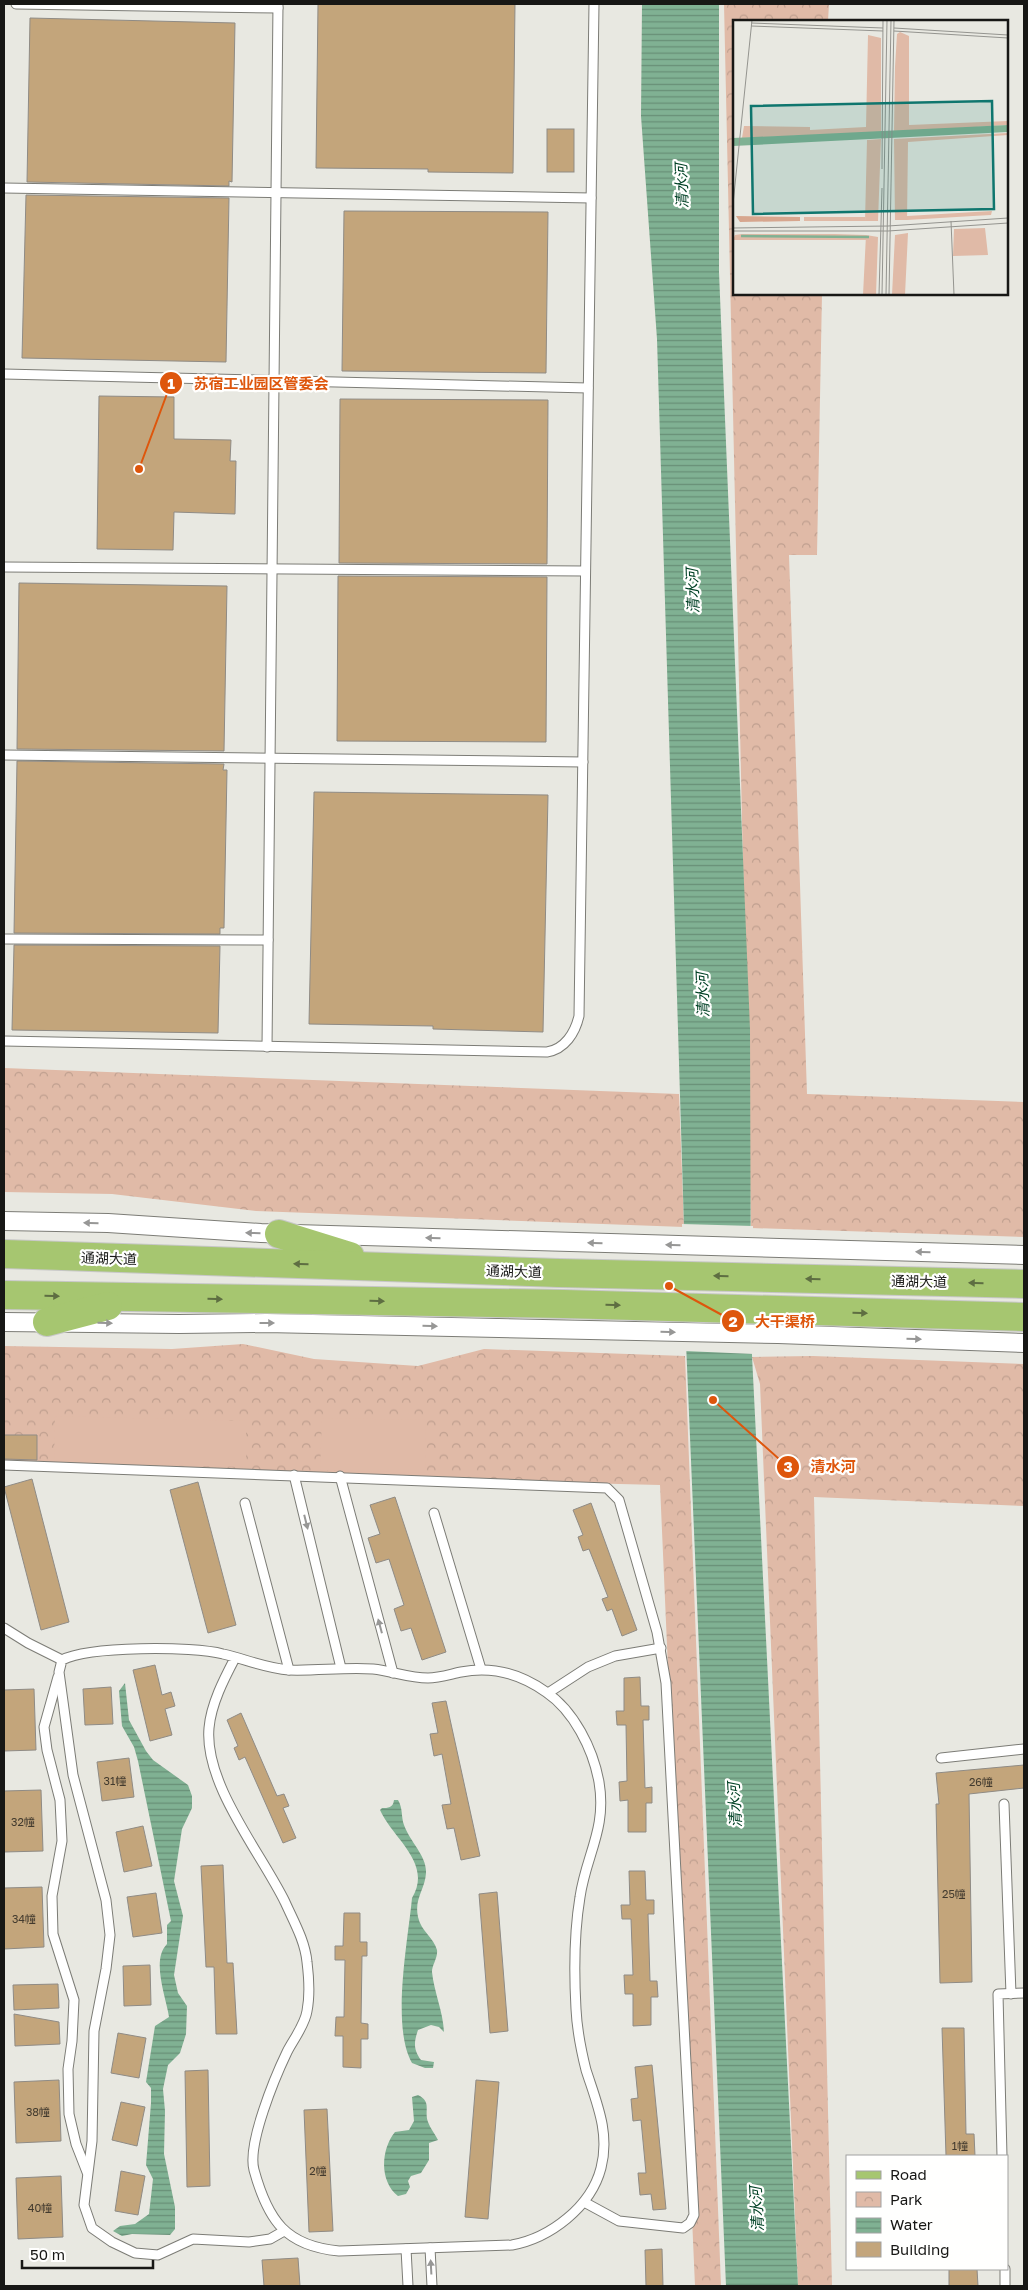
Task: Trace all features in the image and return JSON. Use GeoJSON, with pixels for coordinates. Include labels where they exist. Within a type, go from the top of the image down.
{"type":"FeatureCollection","features":[{"type":"Feature","properties":{"kind":"main road"},"geometry":{"type":"LineString","coordinates":[[279,1234],[383,1267]]}},
{"type":"Feature","properties":{"kind":"main road","name":"通湖大道"},"geometry":{"type":"LineString","coordinates":[[4,1254],[559,1273],[1024,1284]]}},
{"type":"Feature","properties":{"kind":"main road"},"geometry":{"type":"LineString","coordinates":[[4,1295],[564,1304],[777,1323],[1024,1317]]}},
{"type":"Feature","properties":{"kind":"main road"},"geometry":{"type":"LineString","coordinates":[[47,1322],[138,1298]]}},
{"type":"Feature","properties":{"kind":"street"},"geometry":{"type":"LineString","coordinates":[[4,1221],[108,1223],[279,1234],[1024,1255]]}},
{"type":"Feature","properties":{"kind":"street"},"geometry":{"type":"LineString","coordinates":[[4,1322],[276,1323],[566,1330],[777,1323],[1024,1343]]}},
{"type":"Feature","properties":{"kind":"lane"},"geometry":{"type":"LineString","coordinates":[[16,4],[278,6],[267,1047]]}},
{"type":"Feature","properties":{"kind":"lane"},"geometry":{"type":"LineString","coordinates":[[4,1041],[547,1052],[557,1051],[576,1029],[579,1016],[594,4]]}},
{"type":"Feature","properties":{"kind":"lane"},"geometry":{"type":"LineString","coordinates":[[4,188],[591,198]]}},
{"type":"Feature","properties":{"kind":"lane"},"geometry":{"type":"LineString","coordinates":[[4,374],[588,388]]}},
{"type":"Feature","properties":{"kind":"lane"},"geometry":{"type":"LineString","coordinates":[[4,567],[585,571]]}},
{"type":"Feature","properties":{"kind":"lane"},"geometry":{"type":"LineString","coordinates":[[4,755],[583,762]]}},
{"type":"Feature","properties":{"kind":"lane"},"geometry":{"type":"LineString","coordinates":[[4,939],[268,940]]}},
{"type":"Feature","properties":{"kind":"lane"},"geometry":{"type":"LineString","coordinates":[[4,1465],[340,1476],[606,1488],[619,1500],[661,1648],[666,1683],[694,2215],[690,2223],[683,2228],[643,2224],[619,2221],[584,2202]]}},
{"type":"Feature","properties":{"kind":"lane"},"geometry":{"type":"LineString","coordinates":[[294,1475],[341,1668]]}},
{"type":"Feature","properties":{"kind":"lane"},"geometry":{"type":"LineString","coordinates":[[340,1476],[393,1673]]}},
{"type":"Feature","properties":{"kind":"lane"},"geometry":{"type":"LineString","coordinates":[[245,1503],[289,1670]]}},
{"type":"Feature","properties":{"kind":"lane"},"geometry":{"type":"LineString","coordinates":[[434,1513],[481,1669]]}},
{"type":"Feature","properties":{"kind":"lane"},"geometry":{"type":"LineString","coordinates":[[4,1628],[28,1643],[62,1660]]}},
{"type":"Feature","properties":{"kind":"lane"},"geometry":{"type":"LineString","coordinates":[[548,1693],[588,1667],[615,1656],[661,1648]]}},
{"type":"Feature","properties":{"kind":"lane"},"geometry":{"type":"LineString","coordinates":[[88,2174],[76,2144],[68,2106],[68,2068],[72,2041],[74,2000],[52,1926],[52,1896],[62,1841],[60,1800],[47,1750],[44,1727],[62,1660],[71,1655],[112,1651],[194,1649],[235,1658],[258,1665],[289,1670],[341,1668],[382,1670],[431,1678],[481,1669],[508,1673],[528,1681],[548,1693],[560,1704],[586,1741],[593,1758],[601,1801],[598,1836],[584,1874],[577,1929],[575,1997],[580,2045],[604,2130],[604,2149],[600,2170],[596,2183],[584,2202],[551,2229],[527,2242],[512,2245],[339,2251],[320,2249],[301,2243],[284,2231],[262,2194],[254,2168],[254,2141],[282,2062],[307,2013],[307,1961],[301,1936],[286,1905],[226,1798],[211,1761],[208,1728],[224,1679],[235,1658]]}},
{"type":"Feature","properties":{"kind":"lane"},"geometry":{"type":"LineString","coordinates":[[59,1672],[73,1774],[106,1900],[110,1935],[106,1969],[94,2031],[92,2140],[84,2205],[92,2228],[112,2242],[135,2253],[158,2254],[193,2239],[248,2242],[270,2239],[284,2231]]}},
{"type":"Feature","properties":{"kind":"lane"},"geometry":{"type":"LineString","coordinates":[[941,1758],[1024,1749]]}},
{"type":"Feature","properties":{"kind":"lane"},"geometry":{"type":"LineString","coordinates":[[1004,1804],[1011,1994]]}},
{"type":"Feature","properties":{"kind":"lane"},"geometry":{"type":"LineString","coordinates":[[1002,2155],[998,1994],[1024,1993]]}},
{"type":"Feature","properties":{"kind":"lane"},"geometry":{"type":"LineString","coordinates":[[430,2248],[432,2286]]}},
{"type":"Feature","properties":{"kind":"lane"},"geometry":{"type":"LineString","coordinates":[[406,2249],[408,2286]]}},
{"type":"Feature","properties":{"kind":"lane"},"geometry":{"type":"LineString","coordinates":[[1005,2270],[1005,2286]]}},
{"type":"Feature","properties":{"kind":"green space"},"geometry":{"type":"Polygon","coordinates":[[[724,4],[829,4],[828,20],[733,20],[733,295],[822,295],[817,555],[789,555],[807,1094],[1024,1102],[1024,1237],[751,1228],[724,4]]]}},
{"type":"Feature","properties":{"kind":"green space"},"geometry":{"type":"Polygon","coordinates":[[[4,1068],[679,1094],[684,1227],[256,1211],[112,1194],[4,1192],[4,1068]]]}},
{"type":"Feature","properties":{"kind":"green space"},"geometry":{"type":"Polygon","coordinates":[[[243,1344],[314,1359],[418,1366],[484,1349],[685,1356],[721,2286],[695,2286],[660,1485],[4,1469],[4,1346],[172,1349],[243,1344]]]}},
{"type":"Feature","properties":{"kind":"green space"},"geometry":{"type":"Polygon","coordinates":[[[813,1356],[1024,1364],[1024,1506],[814,1497],[832,2286],[798,2286],[760,1384],[752,1357],[813,1356]]]}},
{"type":"Feature","properties":{"kind":"green space"},"geometry":{"type":"Polygon","coordinates":[[[55,1416],[246,1421],[246,1467],[54,1463],[55,1416]]]}},
{"type":"Feature","properties":{"kind":"green space"},"geometry":{"type":"Polygon","coordinates":[[[322,1418],[426,1420],[425,1473],[320,1470],[322,1418]]]}},
{"type":"Feature","properties":{"kind":"water"},"geometry":{"type":"Polygon","coordinates":[[[642,4],[719,4],[719,272],[750,1029],[751,1335],[798,2286],[726,2286],[685,1319],[684,1227],[657,339],[641,116],[642,4]]]}},
{"type":"Feature","properties":{"kind":"water"},"geometry":{"type":"Polygon","coordinates":[[[125,1683],[129,1720],[146,1751],[153,1760],[188,1785],[192,1796],[192,1808],[182,1829],[174,1881],[183,1916],[174,1975],[178,1993],[187,2006],[186,2034],[180,2053],[168,2065],[163,2089],[165,2111],[164,2154],[175,2207],[175,2229],[170,2235],[132,2234],[122,2236],[113,2231],[120,2226],[135,2224],[149,2214],[153,2179],[146,2165],[151,2088],[146,2082],[155,2026],[169,2017],[161,1979],[160,1959],[162,1951],[167,1944],[167,1925],[171,1921],[138,1761],[134,1747],[122,1726],[119,1691],[125,1683]]]}},
{"type":"Feature","properties":{"kind":"water"},"geometry":{"type":"Polygon","coordinates":[[[394,1800],[398,1800],[400,1803],[404,1825],[426,1867],[417,1910],[420,1922],[437,1950],[432,1972],[444,2032],[439,2027],[431,2025],[418,2030],[415,2045],[421,2060],[434,2062],[433,2068],[425,2068],[412,2063],[406,2047],[403,2028],[402,2006],[405,1959],[412,1898],[417,1885],[418,1874],[415,1862],[380,1810],[391,1806],[394,1800]]]}},
{"type":"Feature","properties":{"kind":"water"},"geometry":{"type":"Polygon","coordinates":[[[418,2095],[425,2100],[428,2122],[438,2140],[429,2143],[429,2160],[421,2173],[411,2176],[408,2181],[410,2187],[406,2194],[398,2196],[392,2190],[385,2174],[385,2156],[390,2139],[395,2132],[409,2130],[414,2121],[412,2097],[418,2095]]]}},
{"type":"Feature","properties":{"kind":"pier"},"geometry":{"type":"Polygon","coordinates":[[[682,1224],[753,1226],[754,1354],[684,1351],[682,1224]]]}},
{"type":"Feature","properties":{"kind":"building"},"geometry":{"type":"Polygon","coordinates":[[[318,4],[515,4],[513,173],[428,172],[428,169],[316,168],[318,4]]]}},
{"type":"Feature","properties":{"kind":"building"},"geometry":{"type":"Polygon","coordinates":[[[30,18],[235,23],[232,182],[229,181],[229,186],[27,182],[30,18]]]}},
{"type":"Feature","properties":{"kind":"building"},"geometry":{"type":"Polygon","coordinates":[[[547,129],[574,129],[574,172],[547,172],[547,129]]]}},
{"type":"Feature","properties":{"kind":"building"},"geometry":{"type":"Polygon","coordinates":[[[26,195],[229,198],[226,362],[22,358],[26,195]]]}},
{"type":"Feature","properties":{"kind":"building"},"geometry":{"type":"Polygon","coordinates":[[[344,211],[548,212],[546,373],[342,371],[344,211]]]}},
{"type":"Feature","properties":{"kind":"building"},"geometry":{"type":"Polygon","coordinates":[[[99,396],[174,397],[174,439],[231,440],[230,461],[236,461],[235,514],[174,512],[173,550],[97,549],[99,396]]]}},
{"type":"Feature","properties":{"kind":"building"},"geometry":{"type":"Polygon","coordinates":[[[340,399],[548,400],[547,564],[339,563],[340,399]]]}},
{"type":"Feature","properties":{"kind":"building"},"geometry":{"type":"Polygon","coordinates":[[[338,576],[547,577],[546,742],[337,741],[338,576]]]}},
{"type":"Feature","properties":{"kind":"building"},"geometry":{"type":"Polygon","coordinates":[[[19,583],[227,586],[224,751],[17,749],[19,583]]]}},
{"type":"Feature","properties":{"kind":"building"},"geometry":{"type":"Polygon","coordinates":[[[17,761],[224,764],[223,770],[227,770],[224,928],[220,928],[220,934],[14,933],[17,761]]]}},
{"type":"Feature","properties":{"kind":"building"},"geometry":{"type":"Polygon","coordinates":[[[314,792],[548,795],[543,1032],[433,1029],[433,1026],[309,1024],[314,792]]]}},
{"type":"Feature","properties":{"kind":"building"},"geometry":{"type":"Polygon","coordinates":[[[14,945],[220,946],[218,1033],[12,1030],[14,945]]]}},
{"type":"Feature","properties":{"kind":"building"},"geometry":{"type":"Polygon","coordinates":[[[4,1435],[37,1435],[37,1460],[4,1459],[4,1435]]]}},
{"type":"Feature","properties":{"kind":"building"},"geometry":{"type":"Polygon","coordinates":[[[32,1479],[69,1622],[41,1630],[4,1487],[32,1479]]]}},
{"type":"Feature","properties":{"kind":"building"},"geometry":{"type":"Polygon","coordinates":[[[198,1482],[236,1625],[208,1633],[170,1490],[198,1482]]]}},
{"type":"Feature","properties":{"kind":"building"},"geometry":{"type":"Polygon","coordinates":[[[395,1497],[446,1652],[422,1660],[411,1628],[401,1631],[394,1609],[404,1605],[389,1559],[376,1563],[368,1538],[380,1534],[370,1505],[395,1497]]]}},
{"type":"Feature","properties":{"kind":"building"},"geometry":{"type":"Polygon","coordinates":[[[591,1503],[637,1630],[622,1636],[612,1609],[607,1611],[602,1599],[608,1597],[589,1549],[583,1551],[578,1537],[583,1535],[573,1510],[591,1503]]]}},
{"type":"Feature","properties":{"kind":"building"},"geometry":{"type":"Polygon","coordinates":[[[155,1665],[162,1695],[171,1692],[175,1706],[165,1709],[172,1735],[150,1741],[133,1670],[155,1665]]]}},
{"type":"Feature","properties":{"kind":"building"},"geometry":{"type":"Polygon","coordinates":[[[640,1677],[641,1706],[649,1706],[649,1720],[643,1720],[645,1788],[652,1787],[652,1803],[646,1803],[646,1832],[628,1832],[628,1800],[620,1801],[619,1782],[627,1781],[626,1725],[617,1725],[616,1711],[624,1711],[624,1678],[640,1677]]]}},
{"type":"Feature","properties":{"kind":"building"},"geometry":{"type":"Polygon","coordinates":[[[111,1687],[113,1724],[85,1725],[83,1689],[111,1687]]]}},
{"type":"Feature","properties":{"kind":"building"},"geometry":{"type":"Polygon","coordinates":[[[34,1689],[36,1750],[4,1751],[4,1690],[34,1689]]]}},
{"type":"Feature","properties":{"kind":"building"},"geometry":{"type":"Polygon","coordinates":[[[446,1701],[480,1856],[461,1860],[454,1828],[447,1829],[442,1805],[451,1804],[442,1754],[434,1756],[430,1734],[438,1733],[432,1703],[446,1701]]]}},
{"type":"Feature","properties":{"kind":"building"},"geometry":{"type":"Polygon","coordinates":[[[241,1713],[277,1796],[284,1794],[289,1806],[283,1808],[296,1838],[283,1843],[245,1757],[239,1760],[234,1748],[238,1746],[227,1720],[241,1713]]]}},
{"type":"Feature","properties":{"kind":"building"},"geometry":{"type":"Polygon","coordinates":[[[129,1758],[134,1797],[102,1801],[97,1762],[129,1758]]]}},
{"type":"Feature","properties":{"kind":"building"},"geometry":{"type":"Polygon","coordinates":[[[1024,1765],[1024,1788],[969,1794],[972,1982],[940,1983],[936,1804],[939,1804],[936,1773],[1024,1765]]]}},
{"type":"Feature","properties":{"kind":"building"},"geometry":{"type":"Polygon","coordinates":[[[41,1790],[43,1851],[4,1852],[4,1791],[41,1790]]]}},
{"type":"Feature","properties":{"kind":"building"},"geometry":{"type":"Polygon","coordinates":[[[143,1826],[152,1866],[124,1872],[116,1832],[143,1826]]]}},
{"type":"Feature","properties":{"kind":"building"},"geometry":{"type":"Polygon","coordinates":[[[223,1865],[227,1963],[233,1963],[237,2034],[216,2034],[214,1967],[206,1967],[201,1866],[223,1865]]]}},
{"type":"Feature","properties":{"kind":"building"},"geometry":{"type":"Polygon","coordinates":[[[629,1871],[645,1871],[646,1900],[654,1900],[654,1914],[648,1914],[650,1981],[657,1981],[658,1997],[651,1997],[651,2025],[633,2026],[633,1994],[625,1994],[624,1975],[633,1975],[631,1919],[622,1919],[621,1905],[630,1905],[629,1871]]]}},
{"type":"Feature","properties":{"kind":"building"},"geometry":{"type":"Polygon","coordinates":[[[42,1887],[44,1947],[4,1949],[4,1888],[42,1887]]]}},
{"type":"Feature","properties":{"kind":"building"},"geometry":{"type":"Polygon","coordinates":[[[497,1892],[508,2031],[490,2033],[479,1894],[497,1892]]]}},
{"type":"Feature","properties":{"kind":"building"},"geometry":{"type":"Polygon","coordinates":[[[156,1893],[162,1933],[133,1937],[127,1897],[156,1893]]]}},
{"type":"Feature","properties":{"kind":"building"},"geometry":{"type":"Polygon","coordinates":[[[344,1913],[360,1913],[360,1942],[367,1942],[367,1956],[362,1956],[361,2023],[368,2024],[368,2039],[361,2039],[361,2068],[343,2067],[343,2036],[335,2036],[336,2017],[344,2017],[345,1960],[335,1960],[335,1946],[343,1946],[344,1913]]]}},
{"type":"Feature","properties":{"kind":"building"},"geometry":{"type":"Polygon","coordinates":[[[150,1965],[151,2005],[124,2006],[123,1966],[150,1965]]]}},
{"type":"Feature","properties":{"kind":"building"},"geometry":{"type":"Polygon","coordinates":[[[58,1984],[59,2008],[14,2010],[13,1985],[58,1984]]]}},
{"type":"Feature","properties":{"kind":"building"},"geometry":{"type":"Polygon","coordinates":[[[14,2014],[59,2022],[60,2044],[15,2046],[14,2014]]]}},
{"type":"Feature","properties":{"kind":"building"},"geometry":{"type":"Polygon","coordinates":[[[942,2028],[964,2028],[966,2134],[974,2134],[975,2155],[946,2155],[942,2028]]]}},
{"type":"Feature","properties":{"kind":"building"},"geometry":{"type":"Polygon","coordinates":[[[118,2033],[146,2038],[139,2078],[111,2073],[118,2033]]]}},
{"type":"Feature","properties":{"kind":"building"},"geometry":{"type":"Polygon","coordinates":[[[652,2065],[666,2209],[653,2210],[651,2194],[640,2195],[638,2173],[646,2173],[641,2120],[633,2121],[631,2099],[638,2098],[635,2067],[652,2065]]]}},
{"type":"Feature","properties":{"kind":"building"},"geometry":{"type":"Polygon","coordinates":[[[208,2070],[210,2186],[187,2187],[185,2071],[208,2070]]]}},
{"type":"Feature","properties":{"kind":"building"},"geometry":{"type":"Polygon","coordinates":[[[59,2080],[61,2141],[16,2143],[14,2082],[59,2080]]]}},
{"type":"Feature","properties":{"kind":"building"},"geometry":{"type":"Polygon","coordinates":[[[476,2080],[499,2082],[488,2219],[465,2217],[476,2080]]]}},
{"type":"Feature","properties":{"kind":"building"},"geometry":{"type":"Polygon","coordinates":[[[121,2102],[145,2107],[137,2146],[112,2140],[121,2102]]]}},
{"type":"Feature","properties":{"kind":"building"},"geometry":{"type":"Polygon","coordinates":[[[327,2109],[333,2231],[309,2232],[304,2110],[327,2109]]]}},
{"type":"Feature","properties":{"kind":"building"},"geometry":{"type":"Polygon","coordinates":[[[121,2171],[145,2176],[138,2215],[115,2211],[121,2171]]]}},
{"type":"Feature","properties":{"kind":"building"},"geometry":{"type":"Polygon","coordinates":[[[61,2176],[63,2237],[18,2239],[16,2178],[61,2176]]]}},
{"type":"Feature","properties":{"kind":"building"},"geometry":{"type":"Polygon","coordinates":[[[662,2249],[663,2286],[646,2286],[645,2250],[662,2249]]]}},
{"type":"Feature","properties":{"kind":"building"},"geometry":{"type":"Polygon","coordinates":[[[298,2258],[300,2286],[264,2286],[262,2260],[298,2258]]]}},
{"type":"Feature","properties":{"kind":"building"},"geometry":{"type":"Polygon","coordinates":[[[949,2270],[977,2270],[978,2286],[949,2286],[949,2270]]]}},
{"type":"Feature","properties":{"kind":"place","name":"苏宿工业园区管委会"},"geometry":{"type":"Point","coordinates":[139,469]}},
{"type":"Feature","properties":{"kind":"place","name":"大干渠桥"},"geometry":{"type":"Point","coordinates":[669,1286]}},
{"type":"Feature","properties":{"kind":"place","name":"清水河"},"geometry":{"type":"Point","coordinates":[713,1400]}}]}
